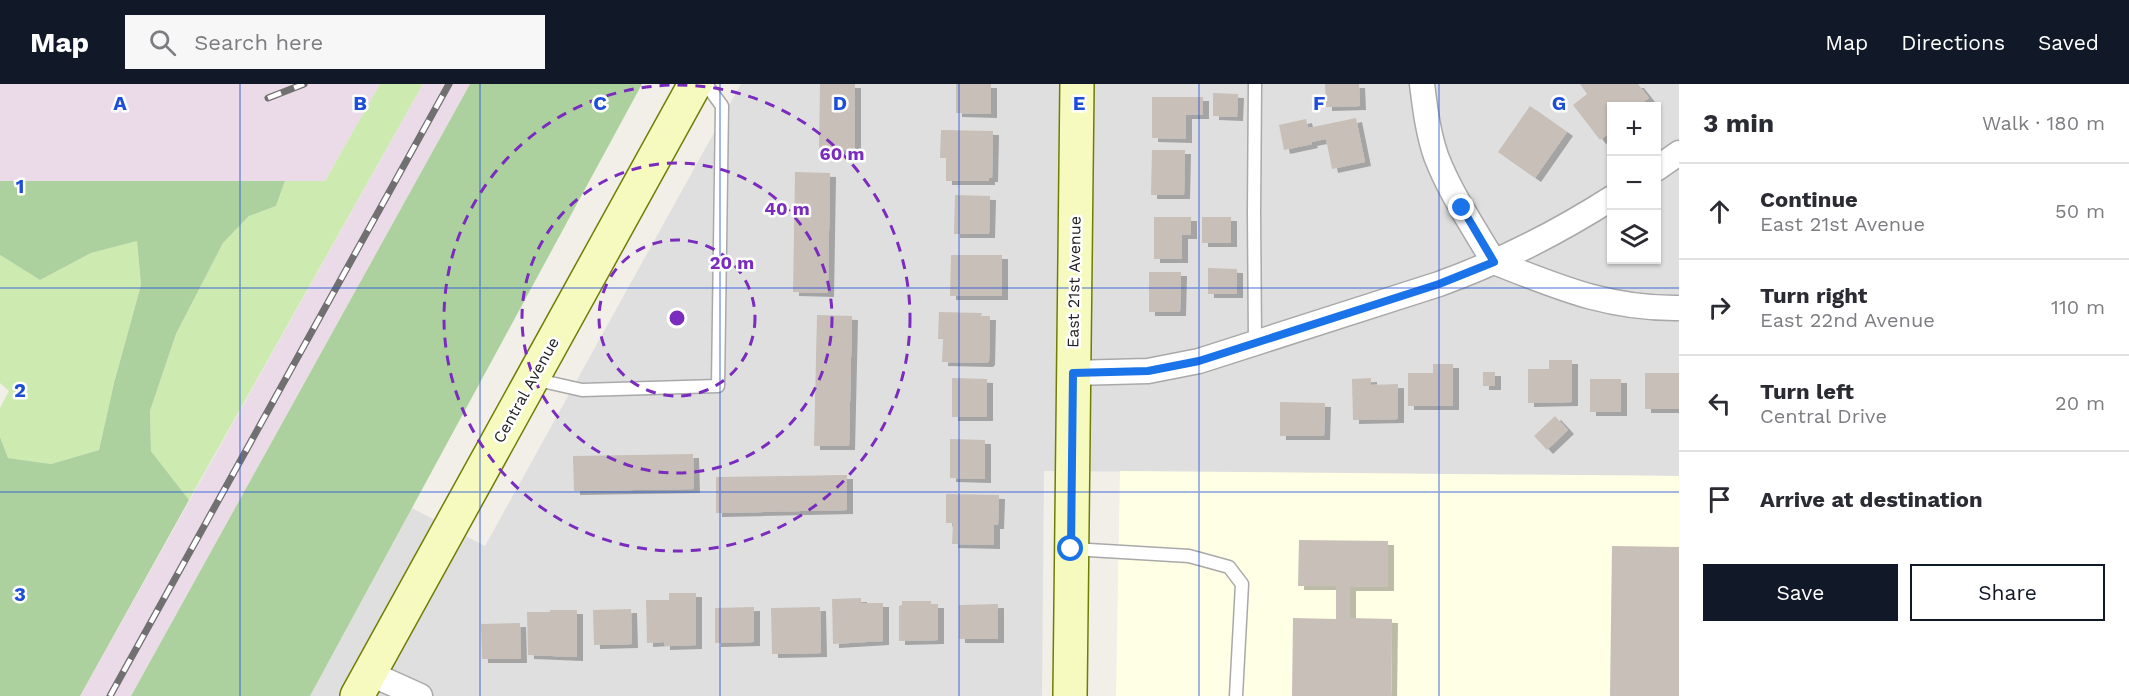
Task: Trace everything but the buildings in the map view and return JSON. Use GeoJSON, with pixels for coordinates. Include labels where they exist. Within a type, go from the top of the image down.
{"type":"FeatureCollection","features":[{"type":"Feature","properties":{"kind":"main road","name":"Central Avenue"},"geometry":{"type":"LineString","coordinates":[[363,684],[695,84]]}},
{"type":"Feature","properties":{"kind":"main road","name":"East 21st Avenue"},"geometry":{"type":"LineString","coordinates":[[1070,696],[1077,84]]}},
{"type":"Feature","properties":{"kind":"street"},"geometry":{"type":"LineString","coordinates":[[1422,84],[1430,134],[1437,157],[1462,208],[1494,262],[1595,299],[1646,307],[1679,308]]}},
{"type":"Feature","properties":{"kind":"street"},"geometry":{"type":"LineString","coordinates":[[1661,166],[1679,153]]}},
{"type":"Feature","properties":{"kind":"street"},"geometry":{"type":"LineString","coordinates":[[1073,373],[1128,372],[1199,361],[1439,284],[1494,262],[1559,230],[1607,200]]}},
{"type":"Feature","properties":{"kind":"street"},"geometry":{"type":"LineString","coordinates":[[363,684],[420,696]]}},
{"type":"Feature","properties":{"kind":"lane"},"geometry":{"type":"LineString","coordinates":[[531,379],[582,390],[718,386],[722,106],[706,84]]}},
{"type":"Feature","properties":{"kind":"lane"},"geometry":{"type":"LineString","coordinates":[[1255,84],[1255,342]]}},
{"type":"Feature","properties":{"kind":"lane"},"geometry":{"type":"LineString","coordinates":[[1071,549],[1189,556],[1229,567],[1242,584],[1236,696]]}},
{"type":"Feature","properties":{"kind":"shaded area"},"geometry":{"type":"Polygon","coordinates":[[[0,84],[380,84],[325,181],[0,181],[0,84]]]}},
{"type":"Feature","properties":{"kind":"shaded area"},"geometry":{"type":"Polygon","coordinates":[[[423,84],[470,84],[131,696],[80,696],[423,84]]]}},
{"type":"Feature","properties":{"kind":"shaded area"},"geometry":{"type":"Polygon","coordinates":[[[741,84],[1679,84],[1679,476],[1044,471],[1042,696],[310,696],[412,508],[485,546],[741,84]]]}},
{"type":"Feature","properties":{"kind":"shaded area"},"geometry":{"type":"Polygon","coordinates":[[[1120,471],[1679,476],[1679,696],[1116,696],[1120,471]]]}},
{"type":"Feature","properties":{"kind":"green space"},"geometry":{"type":"Polygon","coordinates":[[[380,84],[423,84],[189,500],[151,451],[150,411],[176,334],[223,243],[249,216],[276,206],[285,181],[325,181],[380,84]]]}},
{"type":"Feature","properties":{"kind":"green space"},"geometry":{"type":"Polygon","coordinates":[[[470,84],[642,84],[310,696],[131,696],[470,84]]]}},
{"type":"Feature","properties":{"kind":"green space"},"geometry":{"type":"Polygon","coordinates":[[[0,181],[285,181],[276,206],[249,216],[223,243],[176,334],[150,411],[151,451],[189,500],[80,696],[0,696],[0,437],[8,458],[51,464],[99,450],[114,383],[141,285],[137,241],[91,253],[40,280],[0,255],[0,181]]]}},
{"type":"Feature","properties":{"kind":"green space"},"geometry":{"type":"Polygon","coordinates":[[[137,241],[141,285],[114,383],[99,450],[51,464],[8,458],[0,437],[0,408],[9,391],[0,383],[0,255],[40,280],[91,253],[137,241]]]}},
{"type":"Feature","properties":{"kind":"railway"},"geometry":{"type":"LineString","coordinates":[[268,98],[304,84]]}},
{"type":"Feature","properties":{"kind":"railway"},"geometry":{"type":"LineString","coordinates":[[110,696],[449,84]]}},
{"type":"Feature","properties":{"kind":"route"},"geometry":{"type":"LineString","coordinates":[[1071,549],[1073,373],[1148,371],[1199,361],[1439,284],[1494,262],[1462,208]]}}]}
